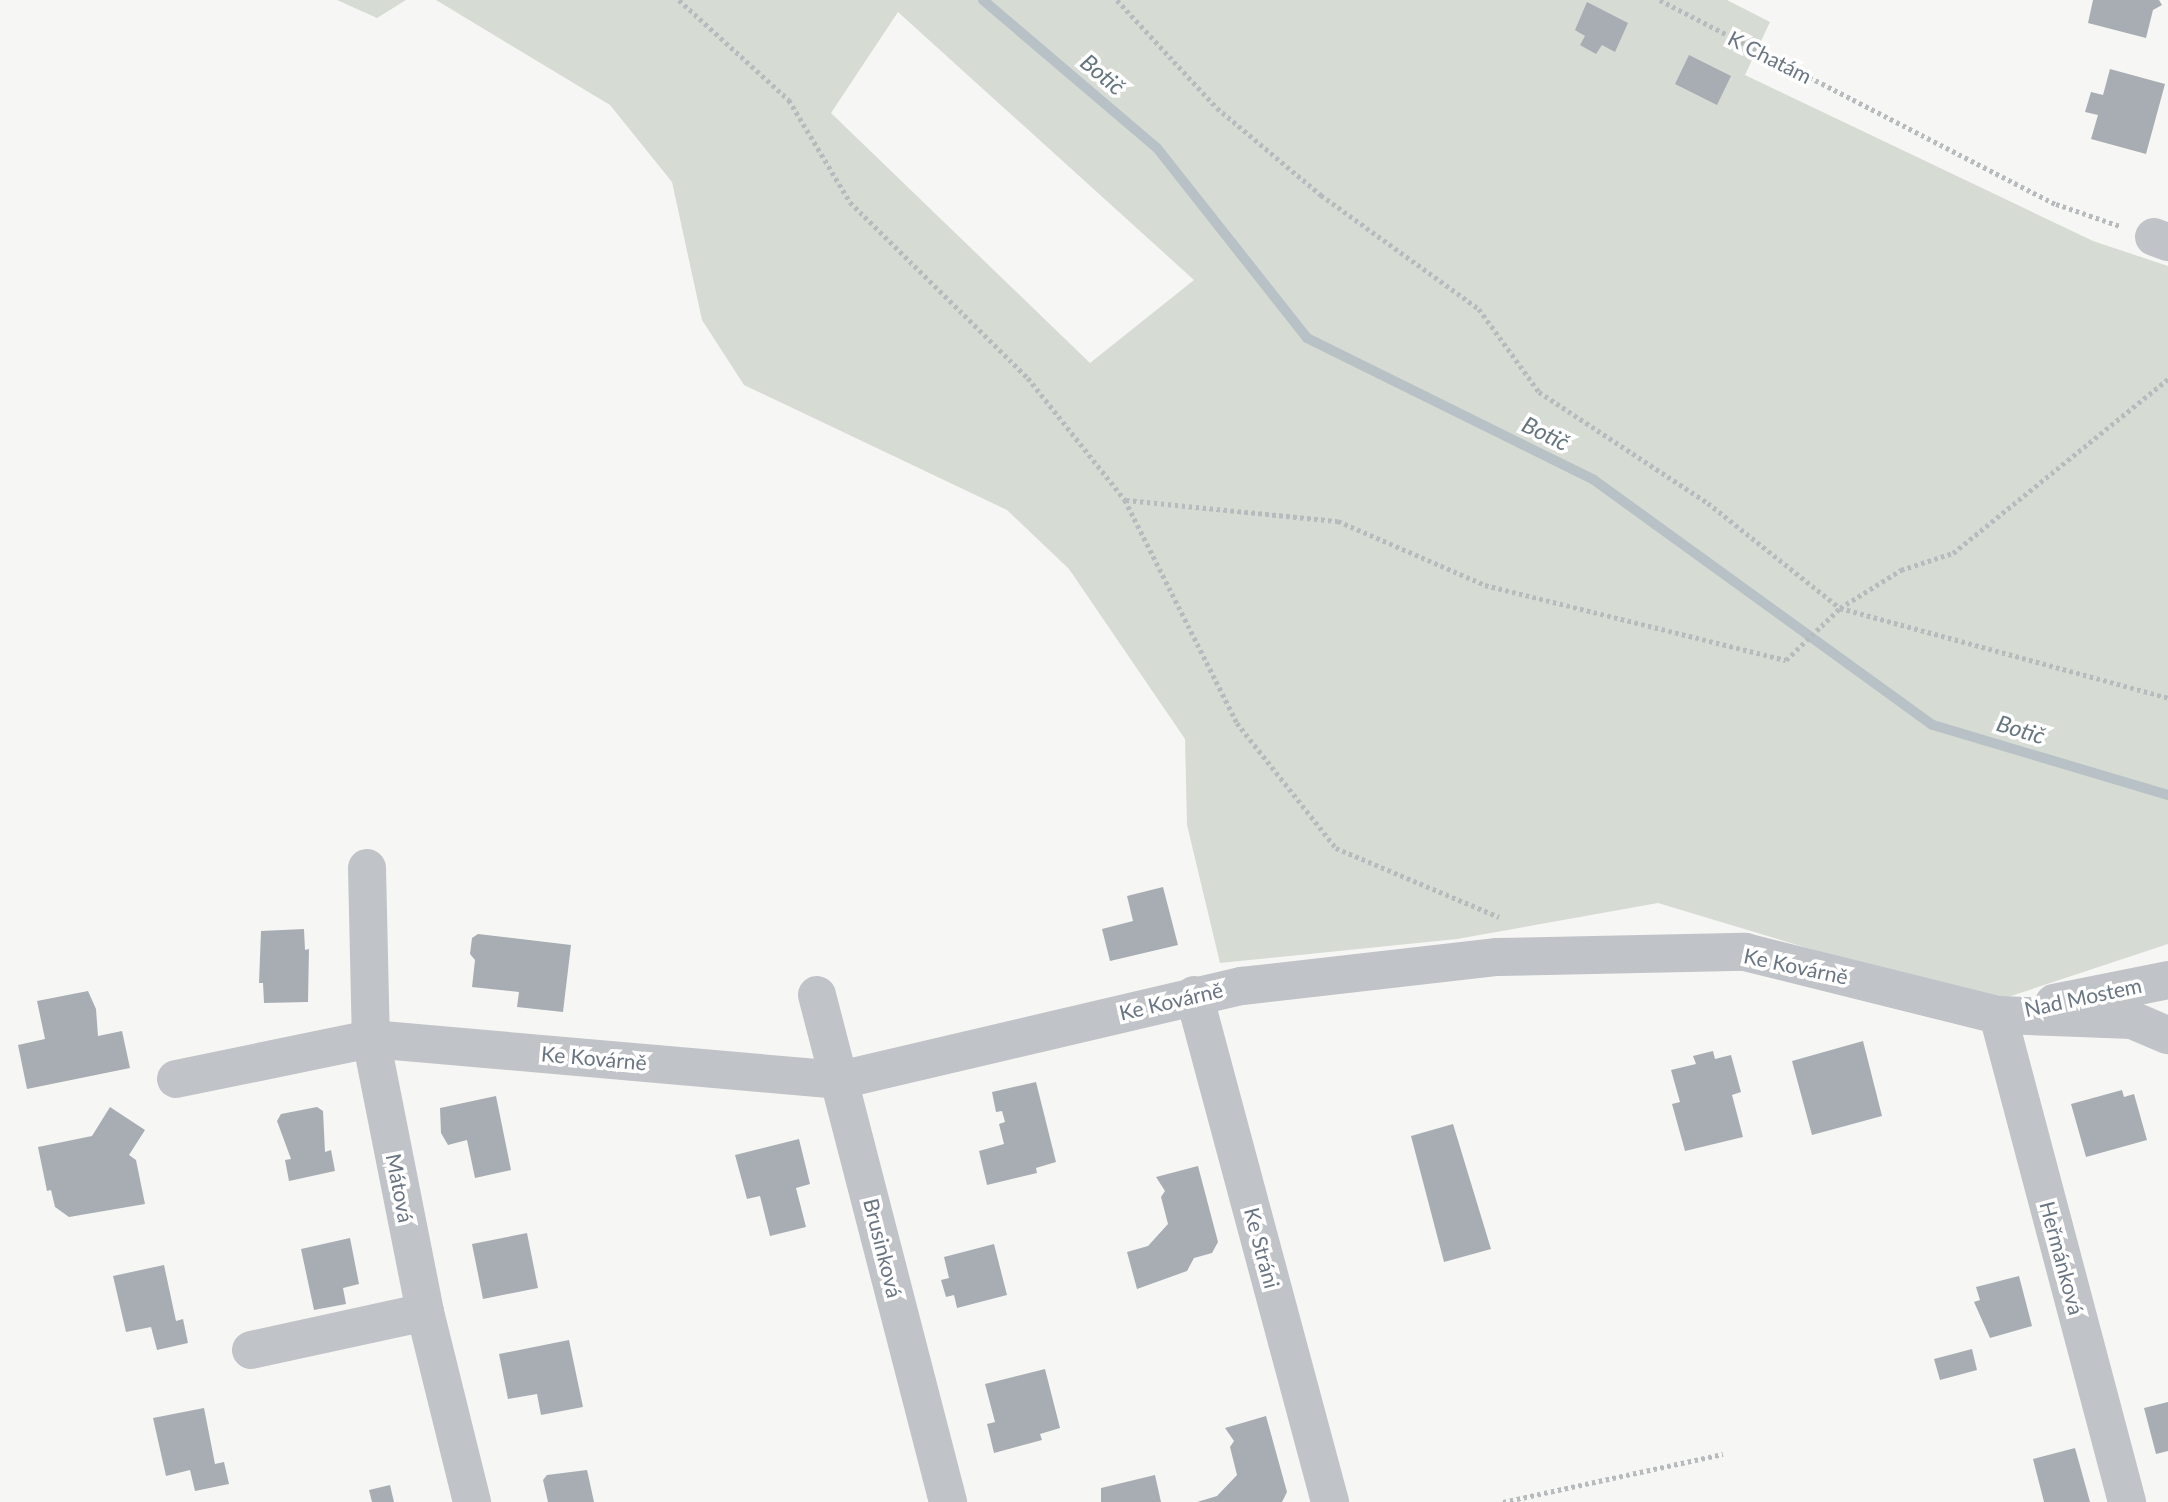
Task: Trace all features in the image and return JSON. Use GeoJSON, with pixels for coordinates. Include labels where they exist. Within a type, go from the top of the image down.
{"type":"FeatureCollection","features":[{"type":"Feature","properties":{"kind":"street","name":"Mátová"},"geometry":{"type":"LineString","coordinates":[[366,868],[371,1039],[425,1312],[472,1502]]}},
{"type":"Feature","properties":{"kind":"street","name":"Ke Kovárně"},"geometry":{"type":"LineString","coordinates":[[176,1079],[371,1039],[841,1080],[1194,995],[1497,957],[1745,952],[1998,1015],[2132,1020],[2168,1035]]}},
{"type":"Feature","properties":{"kind":"street","name":"Nad Mostem"},"geometry":{"type":"LineString","coordinates":[[1998,1015],[2168,980]]}},
{"type":"Feature","properties":{"kind":"street","name":"Brusinková"},"geometry":{"type":"LineString","coordinates":[[817,995],[948,1502]]}},
{"type":"Feature","properties":{"kind":"street","name":"Ke Stráni"},"geometry":{"type":"LineString","coordinates":[[1194,995],[1330,1502]]}},
{"type":"Feature","properties":{"kind":"street","name":"Heřmánková"},"geometry":{"type":"LineString","coordinates":[[1998,1015],[2127,1502]]}},
{"type":"Feature","properties":{"kind":"street"},"geometry":{"type":"LineString","coordinates":[[251,1350],[425,1312]]}},
{"type":"Feature","properties":{"kind":"path"},"geometry":{"type":"LineString","coordinates":[[679,0],[789,100],[850,202],[1028,378],[1125,500],[1237,723],[1336,848],[1508,918]]}},
{"type":"Feature","properties":{"kind":"path"},"geometry":{"type":"LineString","coordinates":[[1117,0],[1217,108],[1321,195],[1479,309],[1539,392],[1708,503],[1840,608],[2168,698]]}},
{"type":"Feature","properties":{"kind":"path","name":"K Chatám"},"geometry":{"type":"LineString","coordinates":[[1660,0],[2056,204],[2161,240]]}},
{"type":"Feature","properties":{"kind":"path"},"geometry":{"type":"LineString","coordinates":[[1125,500],[1338,521],[1485,585],[1786,660],[1840,608],[1901,570],[1952,553],[2168,379]]}},
{"type":"Feature","properties":{"kind":"path"},"geometry":{"type":"LineString","coordinates":[[1503,1502],[1723,1454]]}},
{"type":"Feature","properties":{"kind":"shaded area"},"geometry":{"type":"Polygon","coordinates":[[[337,0],[406,0],[377,18],[337,0]]]}},
{"type":"Feature","properties":{"kind":"shaded area"},"geometry":{"type":"Polygon","coordinates":[[[436,0],[1727,0],[1770,22],[1745,75],[2093,241],[2168,266],[2168,944],[1990,1003],[1658,903],[1457,939],[1220,963],[1187,825],[1185,739],[1069,569],[1007,510],[744,385],[702,320],[672,182],[610,105],[436,0]],[[898,12],[831,113],[1090,363],[1194,280],[898,12]]]}},
{"type":"Feature","properties":{"kind":"building"},"geometry":{"type":"Polygon","coordinates":[[[2093,0],[2159,0],[2162,5],[2153,10],[2146,38],[2088,23],[2093,0]]]}},
{"type":"Feature","properties":{"kind":"building"},"geometry":{"type":"Polygon","coordinates":[[[1587,2],[1628,23],[1615,52],[1602,45],[1596,54],[1580,45],[1585,36],[1575,30],[1587,2]]]}},
{"type":"Feature","properties":{"kind":"building"},"geometry":{"type":"Polygon","coordinates":[[[1689,55],[1731,76],[1717,105],[1675,84],[1689,55]]]}},
{"type":"Feature","properties":{"kind":"building"},"geometry":{"type":"Polygon","coordinates":[[[2110,69],[2165,84],[2146,154],[2091,139],[2098,115],[2085,112],[2091,92],[2103,95],[2110,69]]]}},
{"type":"Feature","properties":{"kind":"building"},"geometry":{"type":"Polygon","coordinates":[[[1163,887],[1178,945],[1110,961],[1102,929],[1133,921],[1127,896],[1163,887]]]}},
{"type":"Feature","properties":{"kind":"building"},"geometry":{"type":"Polygon","coordinates":[[[304,929],[305,950],[309,949],[308,1002],[264,1003],[263,983],[259,983],[261,931],[304,929]]]}},
{"type":"Feature","properties":{"kind":"building"},"geometry":{"type":"Polygon","coordinates":[[[478,934],[571,945],[563,1012],[517,1007],[519,992],[472,987],[475,960],[470,954],[472,938],[478,934]]]}},
{"type":"Feature","properties":{"kind":"building"},"geometry":{"type":"Polygon","coordinates":[[[88,991],[96,1009],[98,1036],[122,1031],[130,1068],[27,1089],[18,1045],[45,1039],[37,1001],[88,991]]]}},
{"type":"Feature","properties":{"kind":"building"},"geometry":{"type":"Polygon","coordinates":[[[1863,1041],[1882,1116],[1812,1135],[1792,1061],[1863,1041]]]}},
{"type":"Feature","properties":{"kind":"building"},"geometry":{"type":"Polygon","coordinates":[[[1713,1051],[1715,1059],[1731,1055],[1741,1092],[1732,1095],[1743,1137],[1685,1151],[1672,1104],[1680,1102],[1671,1070],[1696,1064],[1693,1056],[1713,1051]]]}},
{"type":"Feature","properties":{"kind":"building"},"geometry":{"type":"Polygon","coordinates":[[[1036,1082],[1056,1162],[1036,1168],[1037,1173],[987,1185],[979,1151],[1004,1144],[999,1124],[1005,1122],[1002,1111],[996,1112],[992,1092],[1036,1082]]]}},
{"type":"Feature","properties":{"kind":"building"},"geometry":{"type":"Polygon","coordinates":[[[2122,1090],[2124,1097],[2134,1094],[2147,1140],[2086,1157],[2071,1104],[2122,1090]]]}},
{"type":"Feature","properties":{"kind":"building"},"geometry":{"type":"Polygon","coordinates":[[[496,1096],[511,1170],[475,1178],[467,1140],[448,1145],[441,1133],[440,1108],[496,1096]]]}},
{"type":"Feature","properties":{"kind":"building"},"geometry":{"type":"Polygon","coordinates":[[[110,1107],[145,1130],[129,1155],[136,1160],[145,1204],[69,1217],[55,1207],[51,1190],[47,1191],[38,1147],[92,1136],[110,1107]]]}},
{"type":"Feature","properties":{"kind":"building"},"geometry":{"type":"Polygon","coordinates":[[[317,1107],[323,1111],[325,1152],[331,1150],[335,1171],[289,1181],[285,1160],[291,1159],[277,1121],[281,1114],[317,1107]]]}},
{"type":"Feature","properties":{"kind":"building"},"geometry":{"type":"Polygon","coordinates":[[[1453,1124],[1491,1249],[1444,1262],[1411,1136],[1453,1124]]]}},
{"type":"Feature","properties":{"kind":"building"},"geometry":{"type":"Polygon","coordinates":[[[799,1139],[810,1184],[796,1188],[806,1227],[770,1236],[760,1196],[747,1199],[735,1155],[799,1139]]]}},
{"type":"Feature","properties":{"kind":"building"},"geometry":{"type":"Polygon","coordinates":[[[1198,1166],[1218,1242],[1212,1253],[1194,1258],[1187,1271],[1137,1289],[1127,1252],[1148,1246],[1168,1224],[1161,1197],[1165,1191],[1156,1177],[1198,1166]]]}},
{"type":"Feature","properties":{"kind":"building"},"geometry":{"type":"Polygon","coordinates":[[[527,1233],[538,1288],[483,1299],[472,1244],[527,1233]]]}},
{"type":"Feature","properties":{"kind":"building"},"geometry":{"type":"Polygon","coordinates":[[[350,1238],[359,1284],[343,1288],[346,1304],[314,1310],[301,1249],[350,1238]]]}},
{"type":"Feature","properties":{"kind":"building"},"geometry":{"type":"Polygon","coordinates":[[[994,1244],[1007,1295],[957,1308],[954,1295],[946,1297],[941,1280],[949,1278],[944,1257],[994,1244]]]}},
{"type":"Feature","properties":{"kind":"building"},"geometry":{"type":"Polygon","coordinates":[[[164,1265],[176,1321],[183,1319],[188,1343],[157,1350],[151,1327],[126,1332],[113,1276],[164,1265]]]}},
{"type":"Feature","properties":{"kind":"building"},"geometry":{"type":"Polygon","coordinates":[[[2019,1276],[2032,1326],[1990,1338],[1974,1302],[1980,1300],[1976,1287],[2019,1276]]]}},
{"type":"Feature","properties":{"kind":"building"},"geometry":{"type":"Polygon","coordinates":[[[569,1340],[583,1407],[541,1415],[537,1394],[508,1399],[499,1354],[569,1340]]]}},
{"type":"Feature","properties":{"kind":"building"},"geometry":{"type":"Polygon","coordinates":[[[1972,1349],[1977,1370],[1940,1380],[1934,1359],[1972,1349]]]}},
{"type":"Feature","properties":{"kind":"building"},"geometry":{"type":"Polygon","coordinates":[[[1045,1369],[1060,1428],[1040,1434],[1042,1440],[994,1453],[987,1424],[995,1422],[985,1384],[1045,1369]]]}},
{"type":"Feature","properties":{"kind":"building"},"geometry":{"type":"Polygon","coordinates":[[[2168,1402],[2168,1451],[2156,1454],[2144,1408],[2168,1402]]]}},
{"type":"Feature","properties":{"kind":"building"},"geometry":{"type":"Polygon","coordinates":[[[204,1408],[215,1464],[224,1462],[229,1484],[195,1491],[190,1470],[166,1476],[153,1418],[204,1408]]]}},
{"type":"Feature","properties":{"kind":"building"},"geometry":{"type":"Polygon","coordinates":[[[1266,1416],[1287,1492],[1282,1502],[1197,1502],[1217,1496],[1237,1475],[1230,1447],[1234,1441],[1225,1428],[1266,1416]]]}},
{"type":"Feature","properties":{"kind":"building"},"geometry":{"type":"Polygon","coordinates":[[[2075,1448],[2090,1502],[2044,1502],[2033,1459],[2075,1448]]]}},
{"type":"Feature","properties":{"kind":"building"},"geometry":{"type":"Polygon","coordinates":[[[587,1470],[594,1502],[548,1502],[543,1480],[547,1475],[587,1470]]]}},
{"type":"Feature","properties":{"kind":"building"},"geometry":{"type":"Polygon","coordinates":[[[1155,1475],[1161,1502],[1101,1502],[1101,1488],[1155,1475]]]}},
{"type":"Feature","properties":{"kind":"building"},"geometry":{"type":"Polygon","coordinates":[[[390,1485],[394,1502],[372,1502],[369,1490],[390,1485]]]}},
{"type":"Feature","properties":{"kind":"waterway","name":"Botič"},"geometry":{"type":"LineString","coordinates":[[983,0],[1157,148],[1307,338],[1594,480],[1933,725],[2168,795]]}}]}
